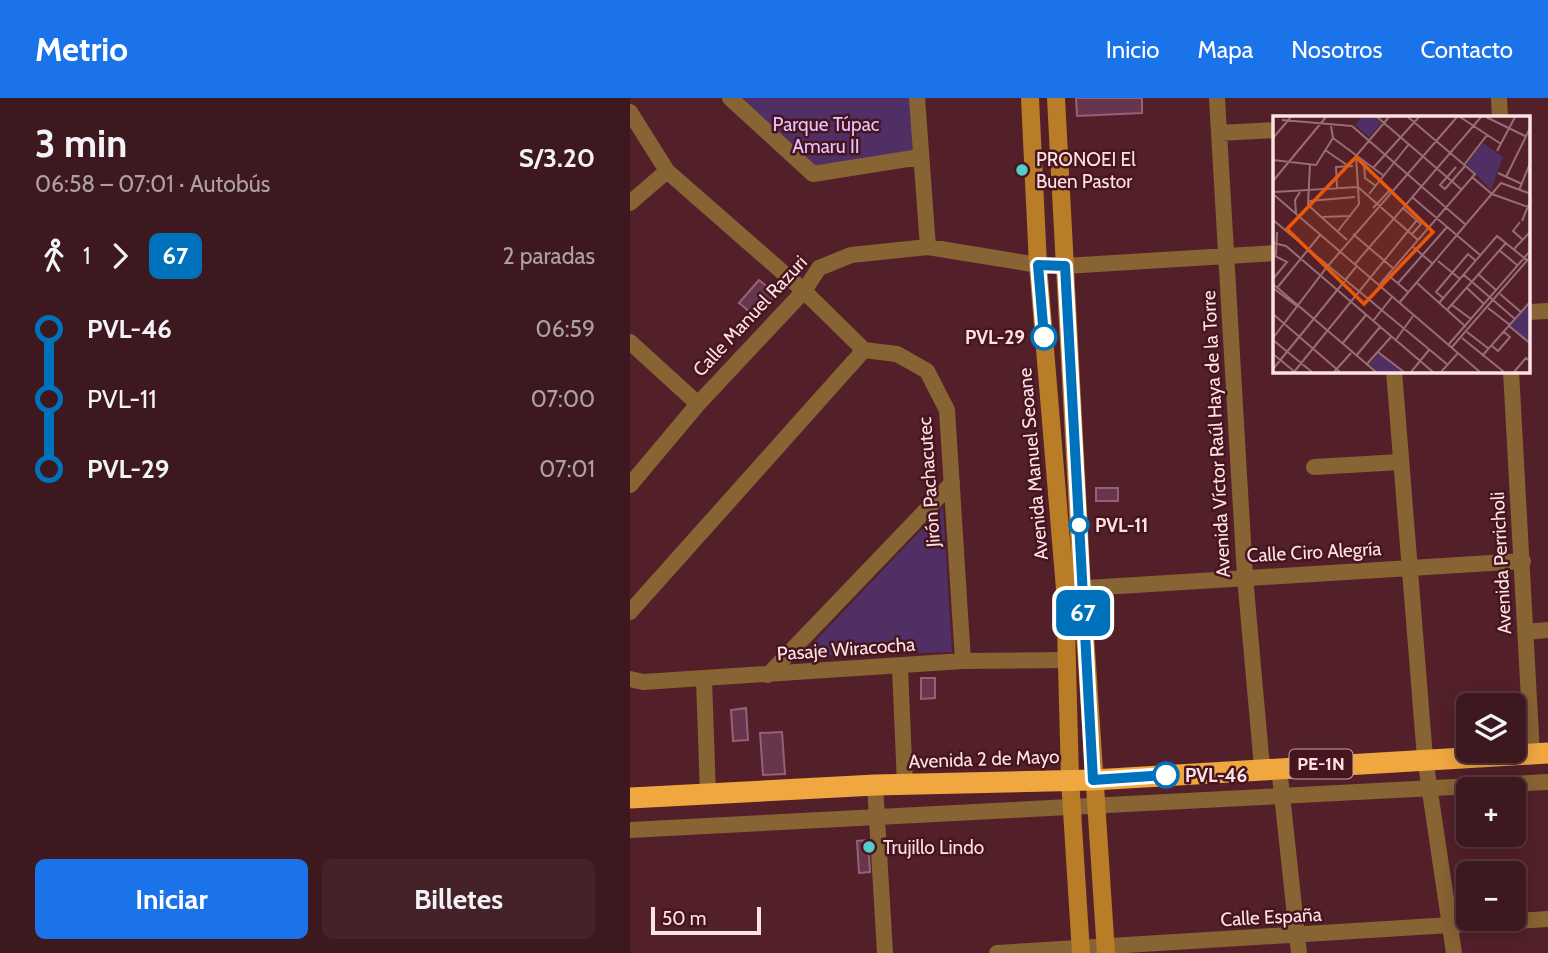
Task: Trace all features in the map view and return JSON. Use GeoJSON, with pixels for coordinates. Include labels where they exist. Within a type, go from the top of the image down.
{"type":"FeatureCollection","features":[{"type":"Feature","properties":{"kind":"highway","name":"Avenida 2 de Mayo"},"geometry":{"type":"LineString","coordinates":[[630,798],[875,785],[1093,780],[1270,767],[1540,753]]}},
{"type":"Feature","properties":{"kind":"street"},"geometry":{"type":"LineString","coordinates":[[730,98],[813,174],[920,157]]}},
{"type":"Feature","properties":{"kind":"street"},"geometry":{"type":"LineString","coordinates":[[917,98],[928,247]]}},
{"type":"Feature","properties":{"kind":"street","name":"Avenida Manuel Seoane"},"geometry":{"type":"LineString","coordinates":[[1030,98],[1038,265],[1093,780],[1105,950]]}},
{"type":"Feature","properties":{"kind":"street","name":"Avenida Manuel Seoane"},"geometry":{"type":"LineString","coordinates":[[1056,98],[1065,266],[1073,589],[1066,660],[1071,807],[1081,951]]}},
{"type":"Feature","properties":{"kind":"street","name":"Avenida Víctor Raúl Haya de la Torre"},"geometry":{"type":"LineString","coordinates":[[1217,98],[1245,577],[1270,767],[1282,796],[1298,945]]}},
{"type":"Feature","properties":{"kind":"street"},"geometry":{"type":"LineString","coordinates":[[1499,98],[1500,116]]}},
{"type":"Feature","properties":{"kind":"street"},"geometry":{"type":"LineString","coordinates":[[630,111],[667,172],[804,290],[864,349],[630,612]]}},
{"type":"Feature","properties":{"kind":"street"},"geometry":{"type":"LineString","coordinates":[[1219,133],[1273,130]]}},
{"type":"Feature","properties":{"kind":"street"},"geometry":{"type":"LineString","coordinates":[[630,203],[667,172]]}},
{"type":"Feature","properties":{"kind":"street","name":"Calle Manuel Razuri"},"geometry":{"type":"LineString","coordinates":[[630,485],[698,404],[804,290],[820,268],[851,255],[928,247],[1038,265],[1065,266],[1273,253]]}},
{"type":"Feature","properties":{"kind":"street"},"geometry":{"type":"LineString","coordinates":[[1530,312],[1548,311]]}},
{"type":"Feature","properties":{"kind":"street"},"geometry":{"type":"LineString","coordinates":[[630,342],[698,404]]}},
{"type":"Feature","properties":{"kind":"street","name":"Jirón Pachacutec"},"geometry":{"type":"LineString","coordinates":[[864,349],[897,354],[927,371],[947,410],[963,661]]}},
{"type":"Feature","properties":{"kind":"street"},"geometry":{"type":"LineString","coordinates":[[1394,373],[1425,758],[1454,953]]}},
{"type":"Feature","properties":{"kind":"street","name":"Avenida Perricholi"},"geometry":{"type":"LineString","coordinates":[[1511,373],[1526,632],[1540,753]]}},
{"type":"Feature","properties":{"kind":"street"},"geometry":{"type":"LineString","coordinates":[[1314,467],[1400,462]]}},
{"type":"Feature","properties":{"kind":"street"},"geometry":{"type":"LineString","coordinates":[[768,675],[952,483]]}},
{"type":"Feature","properties":{"kind":"street","name":"Calle Ciro Alegría"},"geometry":{"type":"LineString","coordinates":[[1073,589],[1523,561]]}},
{"type":"Feature","properties":{"kind":"street"},"geometry":{"type":"LineString","coordinates":[[1526,632],[1548,630]]}},
{"type":"Feature","properties":{"kind":"street","name":"Pasaje Wiracocha"},"geometry":{"type":"LineString","coordinates":[[630,679],[643,682],[900,668],[963,661],[1066,660]]}},
{"type":"Feature","properties":{"kind":"street"},"geometry":{"type":"LineString","coordinates":[[900,668],[905,784]]}},
{"type":"Feature","properties":{"kind":"street"},"geometry":{"type":"LineString","coordinates":[[704,679],[708,795]]}},
{"type":"Feature","properties":{"kind":"street"},"geometry":{"type":"LineString","coordinates":[[630,830],[877,820],[1095,805],[1548,782]]}},
{"type":"Feature","properties":{"kind":"street"},"geometry":{"type":"LineString","coordinates":[[875,785],[885,953]]}},
{"type":"Feature","properties":{"kind":"street","name":"Calle España"},"geometry":{"type":"LineString","coordinates":[[997,953],[1298,945],[1450,926],[1548,919]]}},
{"type":"Feature","properties":{"kind":"green space","name":"Parque Túpac Amaru II"},"geometry":{"type":"Polygon","coordinates":[[[730,98],[915,98],[918,153],[813,174],[730,98]]]}},
{"type":"Feature","properties":{"kind":"green space"},"geometry":{"type":"Polygon","coordinates":[[[943,507],[952,652],[801,656],[943,507]]]}},
{"type":"Feature","properties":{"kind":"building"},"geometry":{"type":"Polygon","coordinates":[[[1076,98],[1142,98],[1142,113],[1077,116],[1076,98]]]}},
{"type":"Feature","properties":{"kind":"building"},"geometry":{"type":"Polygon","coordinates":[[[759,280],[776,294],[756,317],[739,303],[759,280]]]}},
{"type":"Feature","properties":{"kind":"building"},"geometry":{"type":"Polygon","coordinates":[[[1096,488],[1118,488],[1118,501],[1096,501],[1096,488]]]}},
{"type":"Feature","properties":{"kind":"building"},"geometry":{"type":"Polygon","coordinates":[[[921,678],[935,678],[935,698],[921,699],[921,678]]]}},
{"type":"Feature","properties":{"kind":"building"},"geometry":{"type":"Polygon","coordinates":[[[746,708],[748,740],[733,741],[731,710],[746,708]]]}},
{"type":"Feature","properties":{"kind":"building"},"geometry":{"type":"Polygon","coordinates":[[[782,732],[785,774],[763,775],[760,733],[782,732]]]}},
{"type":"Feature","properties":{"kind":"building"},"geometry":{"type":"Polygon","coordinates":[[[868,840],[870,872],[859,873],[857,841],[868,840]]]}},
{"type":"Feature","properties":{"kind":"bus line","name":"67"},"geometry":{"type":"LineString","coordinates":[[1044,337],[1038,265],[1065,266],[1093,780],[1166,775]]}},
{"type":"Feature","properties":{"kind":"place","name":"PRONOEI El Buen Pastor"},"geometry":{"type":"Point","coordinates":[1022,170]}},
{"type":"Feature","properties":{"kind":"place","name":"PVL-29"},"geometry":{"type":"Point","coordinates":[1044,337]}},
{"type":"Feature","properties":{"kind":"place","name":"PVL-11"},"geometry":{"type":"Point","coordinates":[1079,525]}},
{"type":"Feature","properties":{"kind":"place","name":"PVL-46"},"geometry":{"type":"Point","coordinates":[1166,775]}},
{"type":"Feature","properties":{"kind":"place","name":"Trujillo Lindo"},"geometry":{"type":"Point","coordinates":[869,847]}}]}
